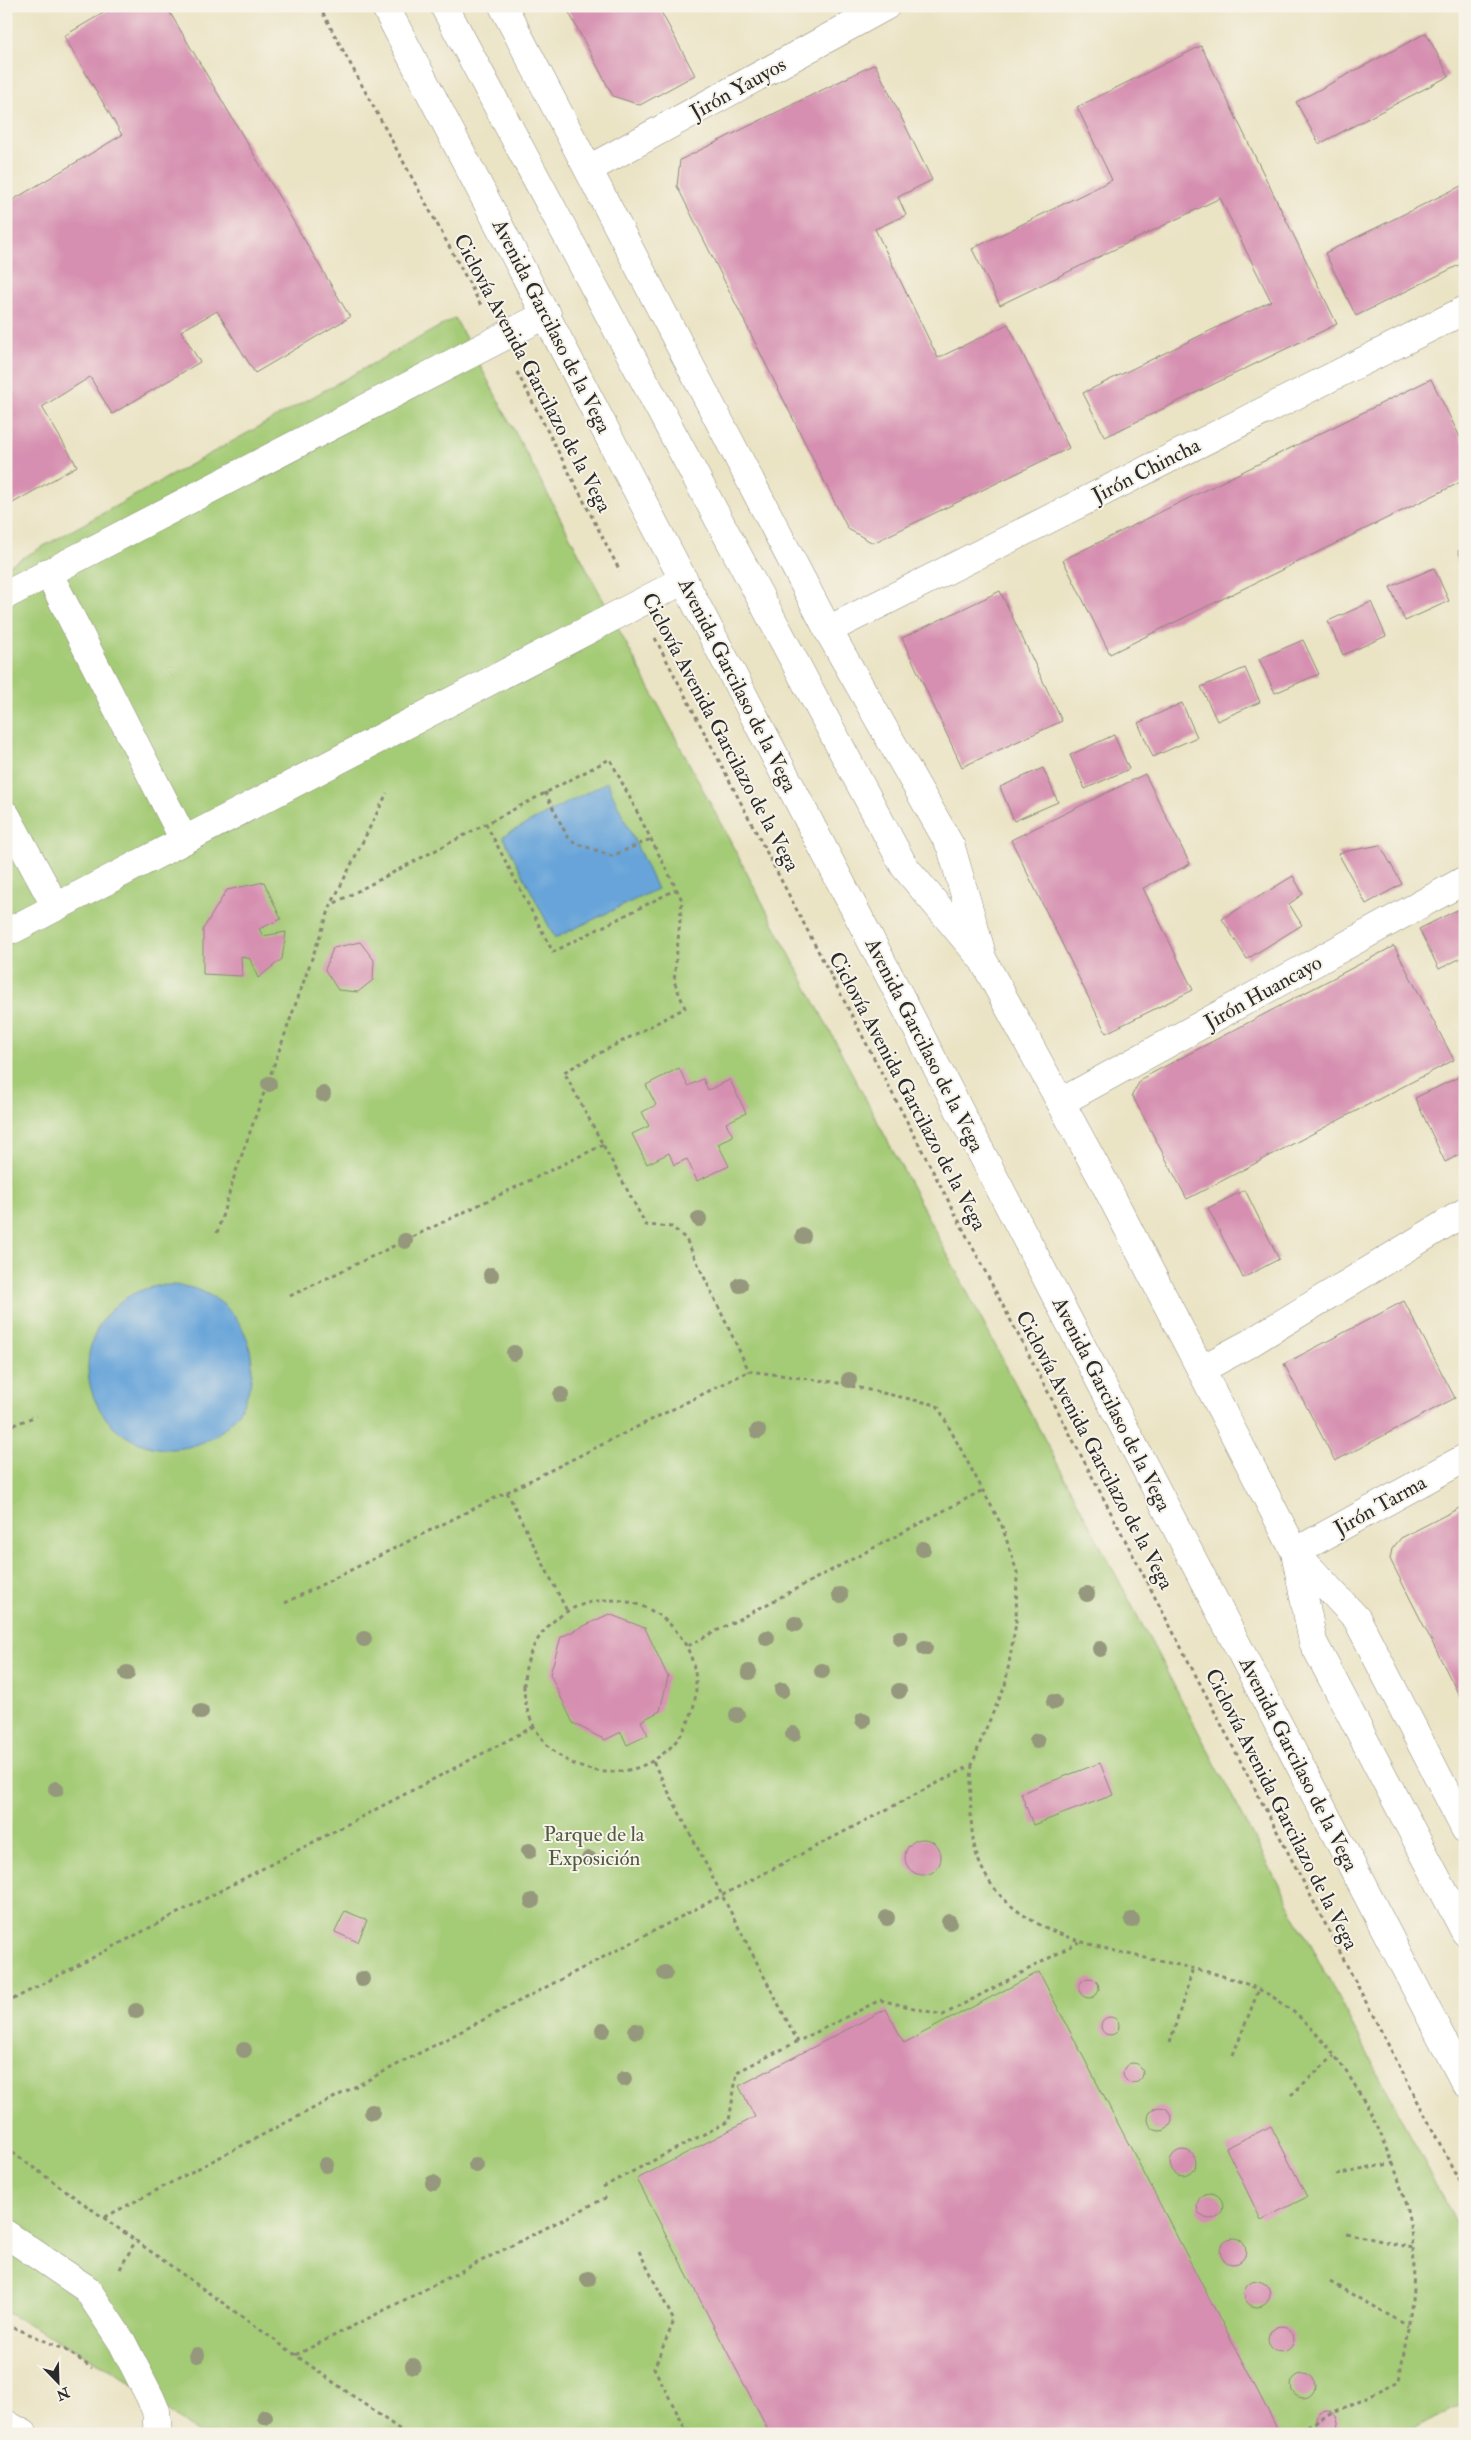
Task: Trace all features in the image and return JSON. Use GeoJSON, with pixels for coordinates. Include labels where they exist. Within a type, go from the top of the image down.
{"type":"FeatureCollection","features":[{"type":"Feature","properties":{"kind":"main road","name":"Avenida Garcilaso de la Vega"},"geometry":{"type":"LineString","coordinates":[[386,6],[1465,2083]]}},
{"type":"Feature","properties":{"kind":"main road"},"geometry":{"type":"LineString","coordinates":[[444,6],[904,866],[983,960],[1061,1102],[1296,1552],[1357,1619],[1465,1830]]}},
{"type":"Feature","properties":{"kind":"main road"},"geometry":{"type":"LineString","coordinates":[[503,6],[828,630],[951,847],[983,960]]}},
{"type":"Feature","properties":{"kind":"main road","name":"Jirón Yauyos"},"geometry":{"type":"LineString","coordinates":[[589,170],[886,6]]}},
{"type":"Feature","properties":{"kind":"main road","name":"Jirón Chincha"},"geometry":{"type":"LineString","coordinates":[[828,630],[1465,310]]}},
{"type":"Feature","properties":{"kind":"main road"},"geometry":{"type":"LineString","coordinates":[[6,595],[547,314]]}},
{"type":"Feature","properties":{"kind":"main road"},"geometry":{"type":"LineString","coordinates":[[48,572],[184,840]]}},
{"type":"Feature","properties":{"kind":"main road"},"geometry":{"type":"LineString","coordinates":[[14,929],[684,580]]}},
{"type":"Feature","properties":{"kind":"main road"},"geometry":{"type":"LineString","coordinates":[[6,815],[56,907]]}},
{"type":"Feature","properties":{"kind":"main road","name":"Jirón Huancayo"},"geometry":{"type":"LineString","coordinates":[[1061,1102],[1465,880]]}},
{"type":"Feature","properties":{"kind":"main road"},"geometry":{"type":"LineString","coordinates":[[1202,1369],[1250,1343],[1465,1212]]}},
{"type":"Feature","properties":{"kind":"main road","name":"Jirón Tarma"},"geometry":{"type":"LineString","coordinates":[[1296,1552],[1465,1458]]}},
{"type":"Feature","properties":{"kind":"main road"},"geometry":{"type":"LineString","coordinates":[[1296,1552],[1313,1642],[1465,1932]]}},
{"type":"Feature","properties":{"kind":"main road"},"geometry":{"type":"LineString","coordinates":[[6,2234],[87,2289],[122,2342],[150,2397],[156,2411],[158,2434]]}},
{"type":"Feature","properties":{"kind":"main road"},"geometry":{"type":"LineString","coordinates":[[6,2424],[24,2434]]}},
{"type":"Feature","properties":{"kind":"path","name":"Ciclovía Avenida Garcilazo de la Vega"},"geometry":{"type":"LineString","coordinates":[[319,6],[500,339],[1465,2192]]}},
{"type":"Feature","properties":{"kind":"path"},"geometry":{"type":"LineString","coordinates":[[331,905],[610,758],[682,900],[674,981],[685,1008],[564,1072],[646,1225],[672,1227],[686,1239],[749,1371]]}},
{"type":"Feature","properties":{"kind":"path"},"geometry":{"type":"LineString","coordinates":[[545,792],[567,836],[575,843],[612,856],[651,839]]}},
{"type":"Feature","properties":{"kind":"path"},"geometry":{"type":"LineString","coordinates":[[216,1233],[235,1174],[331,905],[388,793]]}},
{"type":"Feature","properties":{"kind":"path"},"geometry":{"type":"LineString","coordinates":[[486,824],[553,952],[677,889]]}},
{"type":"Feature","properties":{"kind":"path"},"geometry":{"type":"LineString","coordinates":[[290,1296],[603,1144]]}},
{"type":"Feature","properties":{"kind":"path"},"geometry":{"type":"LineString","coordinates":[[285,1603],[749,1371],[833,1382],[937,1405],[1002,1526],[1017,1572],[1016,1622],[1005,1686],[972,1765],[970,1800],[977,1855],[995,1892],[1033,1922],[1080,1942],[1222,1975],[1259,1989],[1290,2010],[1334,2056],[1362,2096],[1394,2162],[1408,2207],[1413,2248],[1414,2285],[1399,2381],[1301,2429],[1303,2434]]}},
{"type":"Feature","properties":{"kind":"path"},"geometry":{"type":"LineString","coordinates":[[6,1428],[36,1416]]}},
{"type":"Feature","properties":{"kind":"path"},"geometry":{"type":"LineString","coordinates":[[688,1646],[984,1490]]}},
{"type":"Feature","properties":{"kind":"path"},"geometry":{"type":"LineString","coordinates":[[507,1492],[567,1611]]}},
{"type":"Feature","properties":{"kind":"path"},"geometry":{"type":"LineString","coordinates":[[622,1600],[640,1605],[649,1608],[672,1624],[688,1646],[696,1672],[696,1698],[688,1724],[674,1745],[653,1762],[627,1771],[599,1773],[572,1764],[549,1749],[533,1727],[524,1701],[524,1674],[531,1649],[546,1628],[567,1611],[593,1601],[622,1600]]}},
{"type":"Feature","properties":{"kind":"path"},"geometry":{"type":"LineString","coordinates":[[6,2003],[533,1727]]}},
{"type":"Feature","properties":{"kind":"path"},"geometry":{"type":"LineString","coordinates":[[653,1762],[798,2042]]}},
{"type":"Feature","properties":{"kind":"path"},"geometry":{"type":"LineString","coordinates":[[104,2217],[972,1765]]}},
{"type":"Feature","properties":{"kind":"path"},"geometry":{"type":"LineString","coordinates":[[603,2187],[729,2121],[737,2072],[880,2000],[943,2015],[1080,1942]]}},
{"type":"Feature","properties":{"kind":"path"},"geometry":{"type":"LineString","coordinates":[[1170,2043],[1193,1968]]}},
{"type":"Feature","properties":{"kind":"path"},"geometry":{"type":"LineString","coordinates":[[1233,2055],[1259,1989]]}},
{"type":"Feature","properties":{"kind":"path"},"geometry":{"type":"LineString","coordinates":[[1291,2095],[1334,2056]]}},
{"type":"Feature","properties":{"kind":"path"},"geometry":{"type":"LineString","coordinates":[[6,2148],[406,2434]]}},
{"type":"Feature","properties":{"kind":"path"},"geometry":{"type":"LineString","coordinates":[[1336,2174],[1394,2162]]}},
{"type":"Feature","properties":{"kind":"path"},"geometry":{"type":"LineString","coordinates":[[296,2355],[609,2196]]}},
{"type":"Feature","properties":{"kind":"path"},"geometry":{"type":"LineString","coordinates":[[1346,2233],[1413,2248]]}},
{"type":"Feature","properties":{"kind":"path"},"geometry":{"type":"LineString","coordinates":[[638,2251],[674,2321],[654,2368],[688,2434]]}},
{"type":"Feature","properties":{"kind":"path"},"geometry":{"type":"LineString","coordinates":[[1330,2282],[1408,2326]]}},
{"type":"Feature","properties":{"kind":"green space","name":"Parque de la Exposición"},"geometry":{"type":"Polygon","coordinates":[[[455,318],[1465,2239],[1465,2403],[1406,2434],[200,2434],[114,2371],[6,2312],[6,567],[455,318]]]}},
{"type":"Feature","properties":{"kind":"water"},"geometry":{"type":"Polygon","coordinates":[[[607,782],[657,889],[555,938],[503,836],[607,782]]]}},
{"type":"Feature","properties":{"kind":"water"},"geometry":{"type":"Polygon","coordinates":[[[170,1285],[201,1291],[228,1309],[246,1336],[252,1367],[246,1398],[228,1425],[201,1443],[170,1449],[139,1443],[112,1425],[94,1398],[88,1367],[94,1336],[112,1309],[139,1291],[170,1285]]]}},
{"type":"Feature","properties":{"kind":"building"},"geometry":{"type":"Polygon","coordinates":[[[115,6],[166,6],[350,317],[255,373],[217,311],[181,331],[200,362],[112,414],[90,377],[42,407],[77,466],[6,507],[6,204],[122,135],[64,36],[115,6]]]}},
{"type":"Feature","properties":{"kind":"building"},"geometry":{"type":"Polygon","coordinates":[[[658,6],[695,75],[640,105],[613,96],[566,7],[658,6]]]}},
{"type":"Feature","properties":{"kind":"building"},"geometry":{"type":"Polygon","coordinates":[[[1426,33],[1449,76],[1319,144],[1296,102],[1426,33]]]}},
{"type":"Feature","properties":{"kind":"building"},"geometry":{"type":"Polygon","coordinates":[[[1201,46],[1337,324],[1105,437],[1083,393],[1271,301],[1220,198],[1000,305],[972,249],[1112,180],[1077,107],[1201,46]]]}},
{"type":"Feature","properties":{"kind":"building"},"geometry":{"type":"Polygon","coordinates":[[[875,64],[932,180],[898,197],[906,215],[875,229],[938,358],[1008,324],[1069,448],[873,543],[848,529],[677,186],[680,160],[875,64]]]}},
{"type":"Feature","properties":{"kind":"building"},"geometry":{"type":"Polygon","coordinates":[[[1465,184],[1465,262],[1356,316],[1325,253],[1465,184]]]}},
{"type":"Feature","properties":{"kind":"building"},"geometry":{"type":"Polygon","coordinates":[[[1431,379],[1465,447],[1465,480],[1110,654],[1063,560],[1431,379]]]}},
{"type":"Feature","properties":{"kind":"building"},"geometry":{"type":"Polygon","coordinates":[[[1465,548],[1465,567],[1458,551],[1465,548]]]}},
{"type":"Feature","properties":{"kind":"building"},"geometry":{"type":"Polygon","coordinates":[[[1434,568],[1449,601],[1405,621],[1390,587],[1434,568]]]}},
{"type":"Feature","properties":{"kind":"building"},"geometry":{"type":"Polygon","coordinates":[[[1000,591],[1062,721],[962,767],[902,638],[1000,591]]]}},
{"type":"Feature","properties":{"kind":"building"},"geometry":{"type":"Polygon","coordinates":[[[1371,602],[1386,636],[1343,655],[1328,621],[1371,602]]]}},
{"type":"Feature","properties":{"kind":"building"},"geometry":{"type":"Polygon","coordinates":[[[1303,640],[1319,674],[1275,693],[1259,659],[1303,640]]]}},
{"type":"Feature","properties":{"kind":"building"},"geometry":{"type":"Polygon","coordinates":[[[1245,668],[1260,702],[1217,721],[1201,687],[1245,668]]]}},
{"type":"Feature","properties":{"kind":"building"},"geometry":{"type":"Polygon","coordinates":[[[1182,703],[1197,737],[1153,757],[1138,723],[1182,703]]]}},
{"type":"Feature","properties":{"kind":"building"},"geometry":{"type":"Polygon","coordinates":[[[1114,735],[1129,769],[1085,789],[1070,755],[1114,735]]]}},
{"type":"Feature","properties":{"kind":"building"},"geometry":{"type":"Polygon","coordinates":[[[1043,768],[1058,802],[1014,821],[1000,787],[1043,768]]]}},
{"type":"Feature","properties":{"kind":"building"},"geometry":{"type":"Polygon","coordinates":[[[1145,774],[1190,864],[1143,888],[1193,990],[1106,1033],[1011,840],[1145,774]]]}},
{"type":"Feature","properties":{"kind":"building"},"geometry":{"type":"Polygon","coordinates":[[[1380,845],[1402,884],[1366,904],[1338,853],[1380,845]]]}},
{"type":"Feature","properties":{"kind":"building"},"geometry":{"type":"Polygon","coordinates":[[[1293,876],[1303,894],[1289,904],[1302,925],[1247,959],[1222,919],[1293,876]]]}},
{"type":"Feature","properties":{"kind":"building"},"geometry":{"type":"Polygon","coordinates":[[[264,882],[281,919],[259,929],[263,936],[286,932],[282,959],[258,978],[250,959],[241,956],[242,976],[203,974],[203,929],[227,890],[264,882]]]}},
{"type":"Feature","properties":{"kind":"building"},"geometry":{"type":"Polygon","coordinates":[[[1465,906],[1465,956],[1439,969],[1419,929],[1465,906]]]}},
{"type":"Feature","properties":{"kind":"building"},"geometry":{"type":"Polygon","coordinates":[[[360,942],[374,960],[373,980],[358,992],[338,990],[325,970],[333,948],[360,942]]]}},
{"type":"Feature","properties":{"kind":"building"},"geometry":{"type":"Polygon","coordinates":[[[1394,946],[1454,1060],[1187,1199],[1132,1095],[1141,1079],[1394,946]]]}},
{"type":"Feature","properties":{"kind":"building"},"geometry":{"type":"Polygon","coordinates":[[[679,1068],[688,1086],[703,1079],[708,1090],[730,1080],[746,1113],[726,1123],[733,1136],[718,1144],[729,1166],[697,1181],[687,1159],[674,1165],[669,1153],[647,1164],[632,1134],[649,1126],[642,1112],[656,1105],[646,1085],[679,1068]]]}},
{"type":"Feature","properties":{"kind":"building"},"geometry":{"type":"Polygon","coordinates":[[[1465,1074],[1465,1152],[1445,1162],[1415,1098],[1465,1074]]]}},
{"type":"Feature","properties":{"kind":"building"},"geometry":{"type":"Polygon","coordinates":[[[1245,1190],[1279,1259],[1243,1278],[1208,1208],[1245,1190]]]}},
{"type":"Feature","properties":{"kind":"building"},"geometry":{"type":"Polygon","coordinates":[[[1404,1301],[1455,1398],[1335,1461],[1284,1364],[1404,1301]]]}},
{"type":"Feature","properties":{"kind":"building"},"geometry":{"type":"Polygon","coordinates":[[[1465,1505],[1465,1707],[1390,1559],[1392,1549],[1401,1538],[1465,1505]]]}},
{"type":"Feature","properties":{"kind":"building"},"geometry":{"type":"Polygon","coordinates":[[[609,1614],[645,1628],[668,1677],[660,1711],[641,1721],[648,1735],[627,1745],[621,1732],[605,1740],[573,1723],[550,1674],[561,1637],[609,1614]]]}},
{"type":"Feature","properties":{"kind":"building"},"geometry":{"type":"Polygon","coordinates":[[[1100,1763],[1113,1795],[1033,1825],[1021,1793],[1100,1763]]]}},
{"type":"Feature","properties":{"kind":"building"},"geometry":{"type":"Polygon","coordinates":[[[923,1839],[930,1840],[936,1844],[940,1850],[940,1864],[936,1870],[930,1874],[923,1875],[916,1874],[910,1870],[906,1864],[905,1857],[906,1850],[910,1844],[916,1840],[923,1839]]]}},
{"type":"Feature","properties":{"kind":"building"},"geometry":{"type":"Polygon","coordinates":[[[345,1911],[367,1920],[358,1942],[335,1932],[345,1911]]]}},
{"type":"Feature","properties":{"kind":"building"},"geometry":{"type":"Polygon","coordinates":[[[1039,1972],[1280,2434],[770,2434],[637,2179],[755,2117],[739,2086],[886,2009],[904,2043],[1039,1972]]]}},
{"type":"Feature","properties":{"kind":"building"},"geometry":{"type":"Polygon","coordinates":[[[1089,1978],[1096,1981],[1099,1988],[1096,1995],[1089,1998],[1082,1995],[1079,1988],[1082,1981],[1089,1978]]]}},
{"type":"Feature","properties":{"kind":"building"},"geometry":{"type":"Polygon","coordinates":[[[1106,2017],[1114,2017],[1119,2022],[1117,2033],[1106,2035],[1101,2030],[1101,2022],[1106,2017]]]}},
{"type":"Feature","properties":{"kind":"building"},"geometry":{"type":"Polygon","coordinates":[[[1133,2063],[1140,2066],[1143,2073],[1140,2080],[1133,2083],[1126,2080],[1123,2073],[1126,2066],[1133,2063]]]}},
{"type":"Feature","properties":{"kind":"building"},"geometry":{"type":"Polygon","coordinates":[[[1160,2107],[1169,2110],[1172,2119],[1169,2128],[1160,2131],[1151,2128],[1148,2119],[1151,2110],[1160,2107]]]}},
{"type":"Feature","properties":{"kind":"building"},"geometry":{"type":"Polygon","coordinates":[[[1271,2126],[1307,2197],[1261,2220],[1226,2148],[1271,2126]]]}},
{"type":"Feature","properties":{"kind":"building"},"geometry":{"type":"Polygon","coordinates":[[[1183,2150],[1192,2154],[1196,2163],[1192,2172],[1183,2176],[1174,2172],[1170,2163],[1174,2154],[1183,2150]]]}},
{"type":"Feature","properties":{"kind":"building"},"geometry":{"type":"Polygon","coordinates":[[[1210,2193],[1219,2197],[1223,2206],[1219,2215],[1210,2219],[1201,2215],[1197,2206],[1201,2197],[1210,2193]]]}},
{"type":"Feature","properties":{"kind":"building"},"geometry":{"type":"Polygon","coordinates":[[[1233,2238],[1242,2242],[1246,2251],[1242,2260],[1233,2264],[1224,2260],[1220,2251],[1224,2242],[1233,2238]]]}},
{"type":"Feature","properties":{"kind":"building"},"geometry":{"type":"Polygon","coordinates":[[[1257,2281],[1266,2285],[1270,2294],[1266,2303],[1257,2307],[1248,2303],[1244,2294],[1248,2285],[1257,2281]]]}},
{"type":"Feature","properties":{"kind":"building"},"geometry":{"type":"Polygon","coordinates":[[[1281,2326],[1290,2330],[1294,2339],[1290,2348],[1281,2352],[1272,2348],[1268,2339],[1272,2330],[1281,2326]]]}},
{"type":"Feature","properties":{"kind":"building"},"geometry":{"type":"Polygon","coordinates":[[[1303,2374],[1312,2377],[1315,2386],[1312,2395],[1303,2398],[1294,2395],[1291,2386],[1294,2377],[1303,2374]]]}},
{"type":"Feature","properties":{"kind":"building"},"geometry":{"type":"Polygon","coordinates":[[[1327,2411],[1336,2414],[1339,2423],[1336,2432],[1327,2435],[1318,2432],[1315,2423],[1318,2414],[1327,2411]]]}}]}
